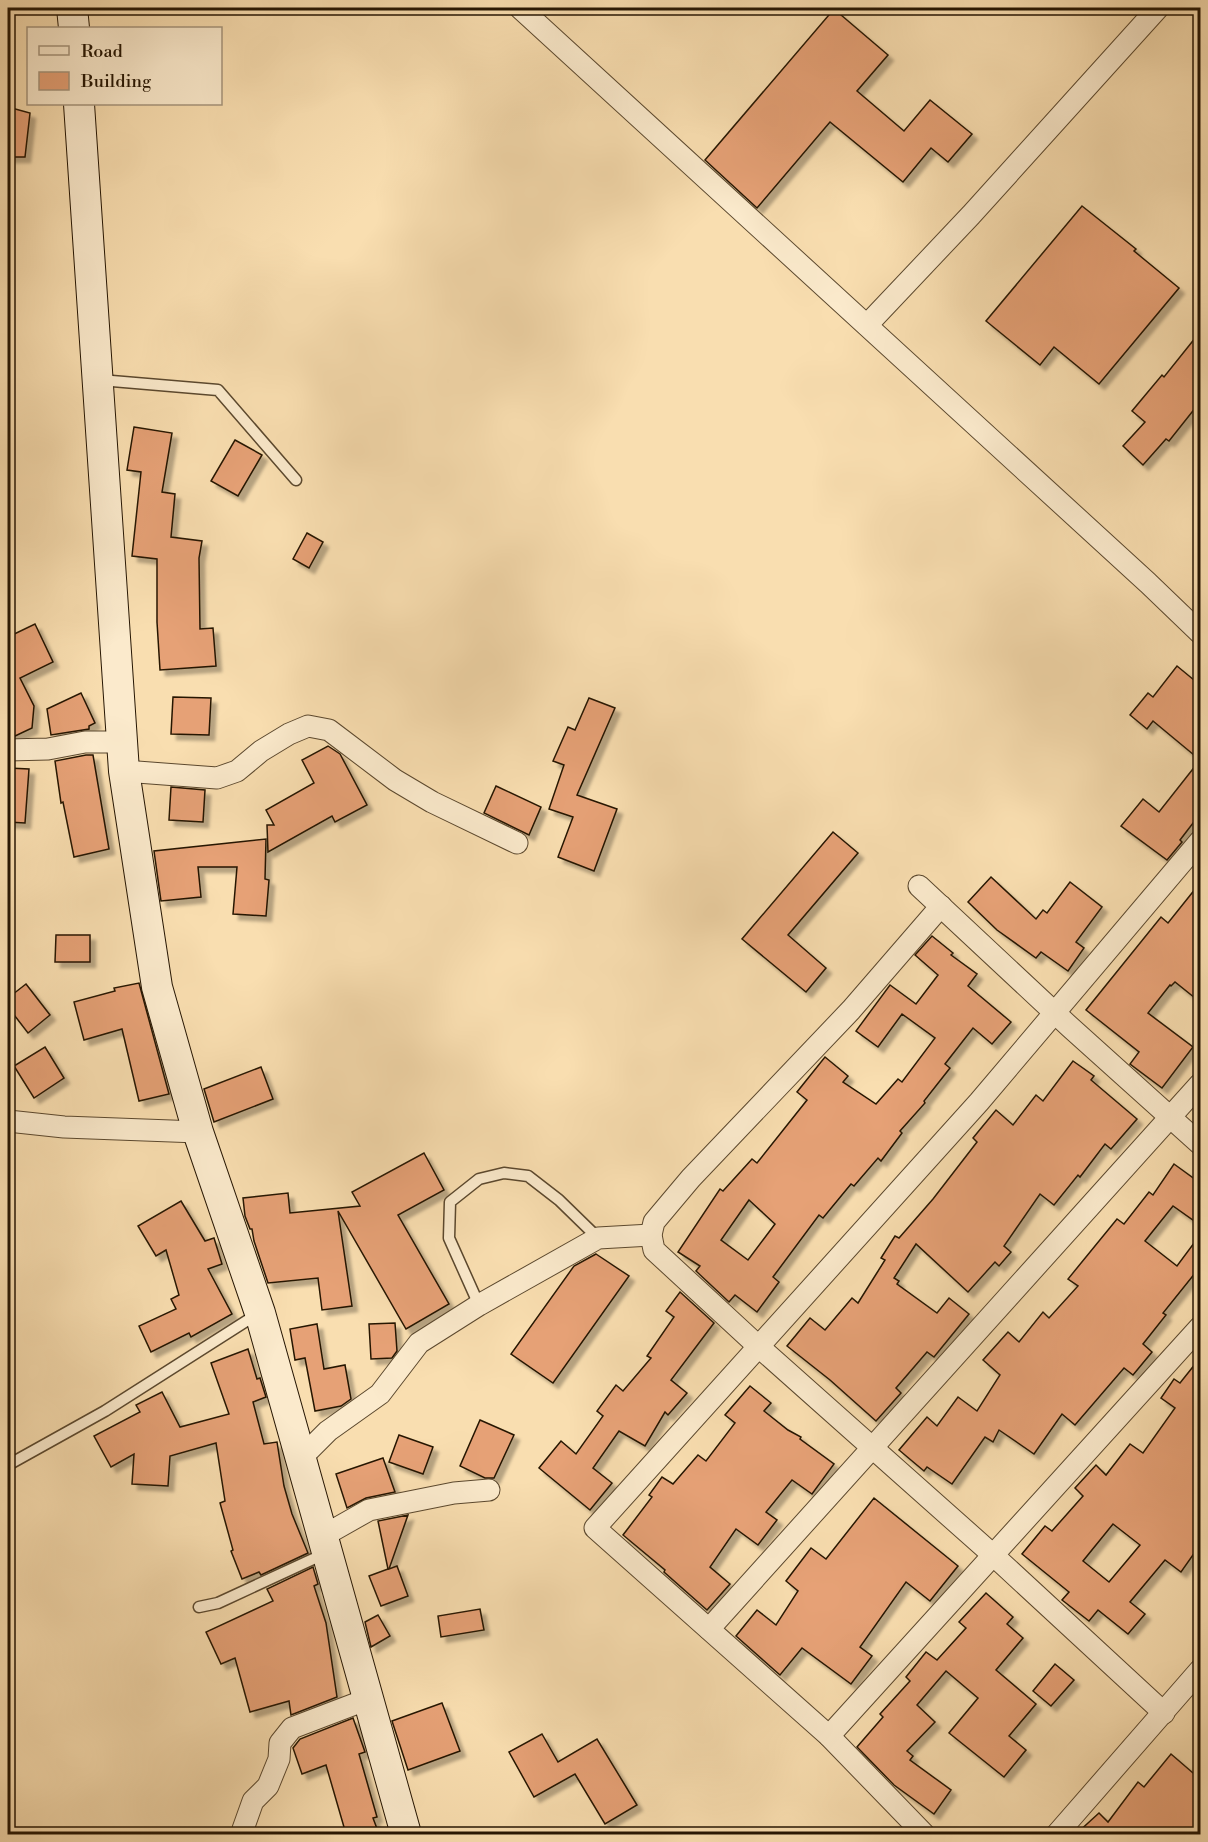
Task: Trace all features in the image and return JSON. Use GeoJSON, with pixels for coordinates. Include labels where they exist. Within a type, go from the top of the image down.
{"type":"FeatureCollection","features":[{"type":"Feature","properties":{"kind":"street"},"geometry":{"type":"LineString","coordinates":[[72,8],[74,27]]}},
{"type":"Feature","properties":{"kind":"street"},"geometry":{"type":"LineString","coordinates":[[519,8],[1200,633]]}},
{"type":"Feature","properties":{"kind":"street"},"geometry":{"type":"LineString","coordinates":[[867,325],[971,215],[1158,8]]}},
{"type":"Feature","properties":{"kind":"street"},"geometry":{"type":"LineString","coordinates":[[79,105],[123,757],[157,987],[198,1132],[260,1313],[406,1834]]}},
{"type":"Feature","properties":{"kind":"street"},"geometry":{"type":"LineString","coordinates":[[8,750],[48,749],[85,742],[123,757],[217,778],[237,771],[261,750],[308,726],[329,730],[395,780],[432,802],[517,843]]}},
{"type":"Feature","properties":{"kind":"street"},"geometry":{"type":"LineString","coordinates":[[924,1834],[829,1736],[595,1528],[979,1102],[1200,841]]}},
{"type":"Feature","properties":{"kind":"street"},"geometry":{"type":"LineString","coordinates":[[919,886],[1055,1014],[1200,1144]]}},
{"type":"Feature","properties":{"kind":"street"},"geometry":{"type":"LineString","coordinates":[[941,906],[851,1010],[691,1178],[654,1222],[651,1236],[654,1250],[993,1555],[1164,1713]]}},
{"type":"Feature","properties":{"kind":"street"},"geometry":{"type":"LineString","coordinates":[[709,1629],[1200,1084]]}},
{"type":"Feature","properties":{"kind":"street"},"geometry":{"type":"LineString","coordinates":[[8,1121],[64,1127],[198,1132]]}},
{"type":"Feature","properties":{"kind":"street"},"geometry":{"type":"LineString","coordinates":[[301,1458],[328,1431],[380,1394],[419,1343],[479,1305],[598,1238],[651,1236]]}},
{"type":"Feature","properties":{"kind":"street"},"geometry":{"type":"LineString","coordinates":[[829,1736],[1200,1327]]}},
{"type":"Feature","properties":{"kind":"street"},"geometry":{"type":"LineString","coordinates":[[325,1544],[369,1510],[454,1493],[489,1490]]}},
{"type":"Feature","properties":{"kind":"street"},"geometry":{"type":"LineString","coordinates":[[1057,1834],[1200,1670]]}},
{"type":"Feature","properties":{"kind":"street"},"geometry":{"type":"LineString","coordinates":[[243,1829],[253,1801],[268,1785],[279,1759],[280,1743],[292,1728],[368,1699]]}},
{"type":"Feature","properties":{"kind":"lane"},"geometry":{"type":"LineString","coordinates":[[97,380],[218,390],[296,480]]}},
{"type":"Feature","properties":{"kind":"lane"},"geometry":{"type":"LineString","coordinates":[[479,1305],[449,1238],[450,1202],[478,1179],[504,1173],[528,1176],[559,1200],[598,1238]]}},
{"type":"Feature","properties":{"kind":"lane"},"geometry":{"type":"LineString","coordinates":[[8,1465],[105,1412],[260,1313]]}},
{"type":"Feature","properties":{"kind":"lane"},"geometry":{"type":"LineString","coordinates":[[199,1607],[218,1603],[325,1544]]}},
{"type":"Feature","properties":{"kind":"building"},"geometry":{"type":"Polygon","coordinates":[[[834,9],[888,55],[857,91],[904,131],[930,100],[972,134],[948,162],[931,148],[903,182],[830,122],[757,208],[705,160],[834,9]]]}},
{"type":"Feature","properties":{"kind":"building"},"geometry":{"type":"Polygon","coordinates":[[[8,107],[30,113],[25,157],[8,157],[8,107]]]}},
{"type":"Feature","properties":{"kind":"building"},"geometry":{"type":"Polygon","coordinates":[[[1082,206],[1136,249],[1134,251],[1179,288],[1099,384],[1054,347],[1040,365],[986,321],[1082,206]]]}},
{"type":"Feature","properties":{"kind":"building"},"geometry":{"type":"Polygon","coordinates":[[[1200,332],[1200,402],[1169,441],[1166,439],[1143,465],[1123,446],[1145,422],[1132,411],[1162,375],[1164,377],[1200,332]]]}},
{"type":"Feature","properties":{"kind":"building"},"geometry":{"type":"Polygon","coordinates":[[[134,427],[172,433],[162,492],[175,494],[171,537],[202,541],[199,558],[200,629],[213,628],[216,666],[160,670],[157,559],[132,556],[141,472],[127,470],[134,427]]]}},
{"type":"Feature","properties":{"kind":"building"},"geometry":{"type":"Polygon","coordinates":[[[235,440],[262,455],[238,496],[211,481],[235,440]]]}},
{"type":"Feature","properties":{"kind":"building"},"geometry":{"type":"Polygon","coordinates":[[[307,533],[323,542],[309,568],[293,559],[307,533]]]}},
{"type":"Feature","properties":{"kind":"building"},"geometry":{"type":"Polygon","coordinates":[[[35,624],[53,662],[20,678],[34,706],[32,728],[8,737],[8,637],[35,624]]]}},
{"type":"Feature","properties":{"kind":"building"},"geometry":{"type":"Polygon","coordinates":[[[1177,666],[1200,685],[1200,760],[1153,721],[1147,729],[1130,715],[1148,693],[1153,697],[1177,666]]]}},
{"type":"Feature","properties":{"kind":"building"},"geometry":{"type":"Polygon","coordinates":[[[81,693],[95,723],[89,726],[89,729],[51,735],[47,709],[81,693]]]}},
{"type":"Feature","properties":{"kind":"building"},"geometry":{"type":"Polygon","coordinates":[[[173,697],[211,698],[209,735],[171,734],[173,697]]]}},
{"type":"Feature","properties":{"kind":"building"},"geometry":{"type":"Polygon","coordinates":[[[589,698],[615,708],[577,795],[617,809],[594,871],[558,857],[573,817],[549,809],[564,765],[553,761],[568,727],[575,730],[589,698]]]}},
{"type":"Feature","properties":{"kind":"building"},"geometry":{"type":"Polygon","coordinates":[[[328,746],[340,754],[367,805],[335,822],[332,816],[268,852],[267,825],[274,825],[266,810],[314,783],[302,760],[328,746]]]}},
{"type":"Feature","properties":{"kind":"building"},"geometry":{"type":"Polygon","coordinates":[[[93,755],[109,849],[74,857],[63,802],[61,803],[55,761],[93,755]]]}},
{"type":"Feature","properties":{"kind":"building"},"geometry":{"type":"Polygon","coordinates":[[[1200,760],[1200,814],[1167,860],[1121,826],[1143,799],[1159,812],[1200,760]]]}},
{"type":"Feature","properties":{"kind":"building"},"geometry":{"type":"Polygon","coordinates":[[[8,768],[29,769],[25,823],[8,822],[8,768]]]}},
{"type":"Feature","properties":{"kind":"building"},"geometry":{"type":"Polygon","coordinates":[[[496,786],[541,807],[529,835],[484,813],[496,786]]]}},
{"type":"Feature","properties":{"kind":"building"},"geometry":{"type":"Polygon","coordinates":[[[171,787],[205,790],[203,822],[169,820],[171,787]]]}},
{"type":"Feature","properties":{"kind":"building"},"geometry":{"type":"Polygon","coordinates":[[[833,832],[858,853],[788,935],[826,968],[806,992],[742,939],[833,832]]]}},
{"type":"Feature","properties":{"kind":"building"},"geometry":{"type":"Polygon","coordinates":[[[266,839],[265,879],[269,880],[266,916],[233,914],[237,867],[198,867],[201,897],[161,901],[154,851],[266,839]]]}},
{"type":"Feature","properties":{"kind":"building"},"geometry":{"type":"Polygon","coordinates":[[[991,877],[1036,919],[1043,910],[1047,913],[1070,882],[1102,907],[1076,942],[1084,948],[1068,971],[1041,952],[1036,958],[997,930],[968,902],[991,877]]]}},
{"type":"Feature","properties":{"kind":"building"},"geometry":{"type":"Polygon","coordinates":[[[1200,883],[1200,1002],[1175,982],[1170,985],[1148,1013],[1193,1047],[1162,1088],[1130,1064],[1139,1052],[1086,1010],[1161,917],[1168,923],[1200,883]]]}},
{"type":"Feature","properties":{"kind":"building"},"geometry":{"type":"Polygon","coordinates":[[[56,935],[90,935],[90,962],[55,962],[56,935]]]}},
{"type":"Feature","properties":{"kind":"building"},"geometry":{"type":"Polygon","coordinates":[[[932,936],[953,953],[951,955],[977,974],[968,986],[1011,1022],[992,1044],[973,1028],[945,1064],[950,1068],[924,1101],[925,1103],[900,1131],[902,1133],[881,1161],[878,1158],[854,1186],[851,1184],[823,1218],[819,1215],[773,1277],[779,1282],[757,1312],[735,1295],[729,1302],[696,1271],[700,1266],[678,1252],[720,1189],[723,1191],[752,1159],[757,1163],[807,1100],[797,1092],[825,1057],[848,1076],[843,1082],[876,1104],[898,1079],[902,1082],[935,1038],[902,1014],[878,1047],[856,1031],[890,985],[916,1004],[938,975],[915,955],[932,936]],[[749,1200],[721,1240],[748,1260],[775,1224],[749,1200]]]}},
{"type":"Feature","properties":{"kind":"building"},"geometry":{"type":"Polygon","coordinates":[[[139,983],[169,1094],[139,1101],[122,1029],[84,1040],[74,1002],[115,991],[114,988],[139,983]]]}},
{"type":"Feature","properties":{"kind":"building"},"geometry":{"type":"Polygon","coordinates":[[[26,984],[50,1015],[28,1033],[8,1007],[8,998],[26,984]]]}},
{"type":"Feature","properties":{"kind":"building"},"geometry":{"type":"Polygon","coordinates":[[[45,1047],[64,1078],[34,1098],[14,1066],[45,1047]]]}},
{"type":"Feature","properties":{"kind":"building"},"geometry":{"type":"Polygon","coordinates":[[[1073,1061],[1094,1076],[1091,1080],[1137,1119],[1111,1149],[1105,1144],[1080,1177],[1078,1175],[1054,1205],[1040,1194],[1004,1246],[1011,1252],[999,1266],[995,1262],[968,1292],[916,1244],[894,1278],[899,1281],[897,1284],[937,1313],[949,1298],[969,1314],[934,1357],[927,1352],[896,1388],[901,1393],[876,1421],[787,1346],[810,1318],[825,1330],[852,1298],[858,1303],[885,1260],[881,1258],[895,1236],[899,1238],[933,1199],[977,1142],[973,1138],[996,1110],[1013,1125],[1036,1095],[1043,1101],[1073,1061]]]}},
{"type":"Feature","properties":{"kind":"building"},"geometry":{"type":"Polygon","coordinates":[[[261,1067],[273,1099],[214,1122],[204,1089],[261,1067]]]}},
{"type":"Feature","properties":{"kind":"building"},"geometry":{"type":"Polygon","coordinates":[[[424,1153],[444,1190],[398,1215],[449,1304],[406,1329],[338,1211],[352,1306],[322,1310],[318,1278],[268,1283],[252,1229],[245,1216],[243,1198],[288,1193],[290,1213],[360,1206],[352,1192],[424,1153]]]}},
{"type":"Feature","properties":{"kind":"building"},"geometry":{"type":"Polygon","coordinates":[[[1174,1164],[1200,1183],[1200,1225],[1173,1206],[1145,1241],[1177,1266],[1200,1235],[1200,1267],[1163,1313],[1166,1315],[1143,1344],[1152,1352],[1133,1375],[1124,1368],[1075,1425],[1062,1414],[1034,1454],[999,1430],[993,1442],[985,1437],[952,1484],[927,1467],[924,1471],[899,1450],[927,1417],[937,1426],[958,1397],[977,1411],[1000,1375],[983,1360],[1008,1332],[1019,1342],[1043,1312],[1049,1318],[1078,1286],[1068,1279],[1117,1219],[1124,1224],[1149,1192],[1153,1195],[1174,1164]]]}},
{"type":"Feature","properties":{"kind":"building"},"geometry":{"type":"Polygon","coordinates":[[[181,1201],[205,1241],[214,1238],[222,1264],[208,1269],[232,1314],[191,1337],[189,1333],[151,1352],[139,1326],[176,1309],[171,1299],[179,1295],[166,1250],[156,1256],[138,1226],[181,1201]]]}},
{"type":"Feature","properties":{"kind":"building"},"geometry":{"type":"Polygon","coordinates":[[[596,1254],[629,1276],[553,1383],[511,1354],[574,1266],[596,1254]]]}},
{"type":"Feature","properties":{"kind":"building"},"geometry":{"type":"Polygon","coordinates":[[[680,1292],[714,1323],[671,1380],[687,1393],[668,1415],[665,1412],[645,1446],[619,1431],[593,1468],[612,1483],[590,1510],[539,1468],[561,1441],[576,1454],[603,1416],[597,1411],[616,1385],[623,1391],[651,1358],[647,1356],[674,1317],[666,1311],[680,1292]]]}},
{"type":"Feature","properties":{"kind":"building"},"geometry":{"type":"Polygon","coordinates":[[[395,1323],[397,1351],[392,1358],[371,1359],[369,1324],[395,1323]]]}},
{"type":"Feature","properties":{"kind":"building"},"geometry":{"type":"Polygon","coordinates":[[[317,1324],[324,1369],[345,1365],[351,1399],[341,1406],[315,1411],[305,1358],[295,1360],[290,1329],[317,1324]]]}},
{"type":"Feature","properties":{"kind":"building"},"geometry":{"type":"Polygon","coordinates":[[[248,1349],[257,1379],[260,1378],[266,1397],[253,1402],[264,1444],[277,1442],[284,1486],[292,1514],[308,1553],[261,1575],[259,1572],[242,1579],[231,1551],[233,1550],[220,1503],[225,1501],[216,1443],[170,1456],[168,1486],[132,1484],[134,1454],[111,1467],[94,1436],[140,1412],[136,1405],[162,1392],[180,1427],[229,1414],[211,1363],[248,1349]]]}},
{"type":"Feature","properties":{"kind":"building"},"geometry":{"type":"Polygon","coordinates":[[[1200,1358],[1200,1545],[1181,1572],[1165,1560],[1130,1602],[1145,1614],[1128,1634],[1098,1610],[1089,1621],[1062,1600],[1069,1592],[1022,1554],[1045,1526],[1052,1531],[1083,1496],[1075,1488],[1096,1465],[1106,1475],[1130,1444],[1143,1453],[1175,1408],[1161,1398],[1174,1379],[1180,1383],[1200,1358]],[[1113,1524],[1083,1561],[1109,1582],[1140,1545],[1113,1524]]]}},
{"type":"Feature","properties":{"kind":"building"},"geometry":{"type":"Polygon","coordinates":[[[750,1386],[771,1403],[764,1411],[834,1464],[812,1494],[792,1480],[766,1512],[777,1520],[758,1545],[736,1529],[710,1567],[730,1584],[707,1610],[664,1572],[665,1570],[623,1535],[652,1497],[649,1495],[662,1477],[673,1484],[698,1455],[706,1461],[735,1423],[725,1415],[750,1386]]]}},
{"type":"Feature","properties":{"kind":"building"},"geometry":{"type":"Polygon","coordinates":[[[480,1420],[514,1435],[494,1478],[485,1478],[460,1466],[480,1420]]]}},
{"type":"Feature","properties":{"kind":"building"},"geometry":{"type":"Polygon","coordinates":[[[399,1435],[433,1447],[423,1474],[389,1462],[399,1435]]]}},
{"type":"Feature","properties":{"kind":"building"},"geometry":{"type":"Polygon","coordinates":[[[383,1458],[395,1492],[366,1498],[347,1508],[336,1474],[383,1458]]]}},
{"type":"Feature","properties":{"kind":"building"},"geometry":{"type":"Polygon","coordinates":[[[874,1498],[958,1566],[930,1601],[906,1582],[860,1647],[872,1656],[851,1684],[802,1648],[780,1675],[736,1636],[757,1610],[776,1625],[798,1591],[786,1581],[811,1548],[826,1559],[874,1498]]]}},
{"type":"Feature","properties":{"kind":"building"},"geometry":{"type":"Polygon","coordinates":[[[408,1515],[389,1569],[397,1566],[408,1596],[381,1606],[369,1576],[388,1569],[378,1521],[408,1515]]]}},
{"type":"Feature","properties":{"kind":"building"},"geometry":{"type":"Polygon","coordinates":[[[313,1567],[318,1584],[314,1586],[326,1623],[337,1697],[291,1715],[289,1701],[250,1712],[235,1658],[221,1664],[206,1632],[273,1601],[267,1589],[313,1567]]]}},
{"type":"Feature","properties":{"kind":"building"},"geometry":{"type":"Polygon","coordinates":[[[986,1593],[1013,1617],[1007,1624],[1023,1638],[996,1670],[1036,1704],[1009,1736],[1026,1750],[1004,1777],[949,1733],[978,1698],[946,1671],[917,1705],[935,1722],[907,1751],[913,1756],[910,1760],[951,1790],[934,1814],[894,1785],[857,1747],[883,1717],[880,1714],[910,1681],[906,1677],[926,1652],[937,1660],[966,1628],[959,1622],[986,1593]]]}},
{"type":"Feature","properties":{"kind":"building"},"geometry":{"type":"Polygon","coordinates":[[[480,1609],[484,1630],[441,1637],[438,1616],[480,1609]]]}},
{"type":"Feature","properties":{"kind":"building"},"geometry":{"type":"Polygon","coordinates":[[[378,1615],[390,1636],[371,1647],[365,1622],[378,1615]]]}},
{"type":"Feature","properties":{"kind":"building"},"geometry":{"type":"Polygon","coordinates":[[[1055,1664],[1074,1680],[1051,1706],[1033,1691],[1055,1664]]]}},
{"type":"Feature","properties":{"kind":"building"},"geometry":{"type":"Polygon","coordinates":[[[442,1703],[460,1751],[408,1770],[392,1721],[442,1703]]]}},
{"type":"Feature","properties":{"kind":"building"},"geometry":{"type":"Polygon","coordinates":[[[353,1718],[365,1752],[359,1754],[377,1817],[373,1818],[379,1834],[346,1834],[326,1765],[302,1774],[293,1748],[300,1739],[353,1718]]]}},
{"type":"Feature","properties":{"kind":"building"},"geometry":{"type":"Polygon","coordinates":[[[542,1734],[558,1762],[597,1739],[637,1805],[605,1824],[575,1774],[534,1797],[509,1752],[542,1734]]]}},
{"type":"Feature","properties":{"kind":"building"},"geometry":{"type":"Polygon","coordinates":[[[1171,1754],[1200,1779],[1200,1834],[1076,1834],[1099,1813],[1108,1822],[1138,1782],[1144,1787],[1171,1754]]]}}]}
